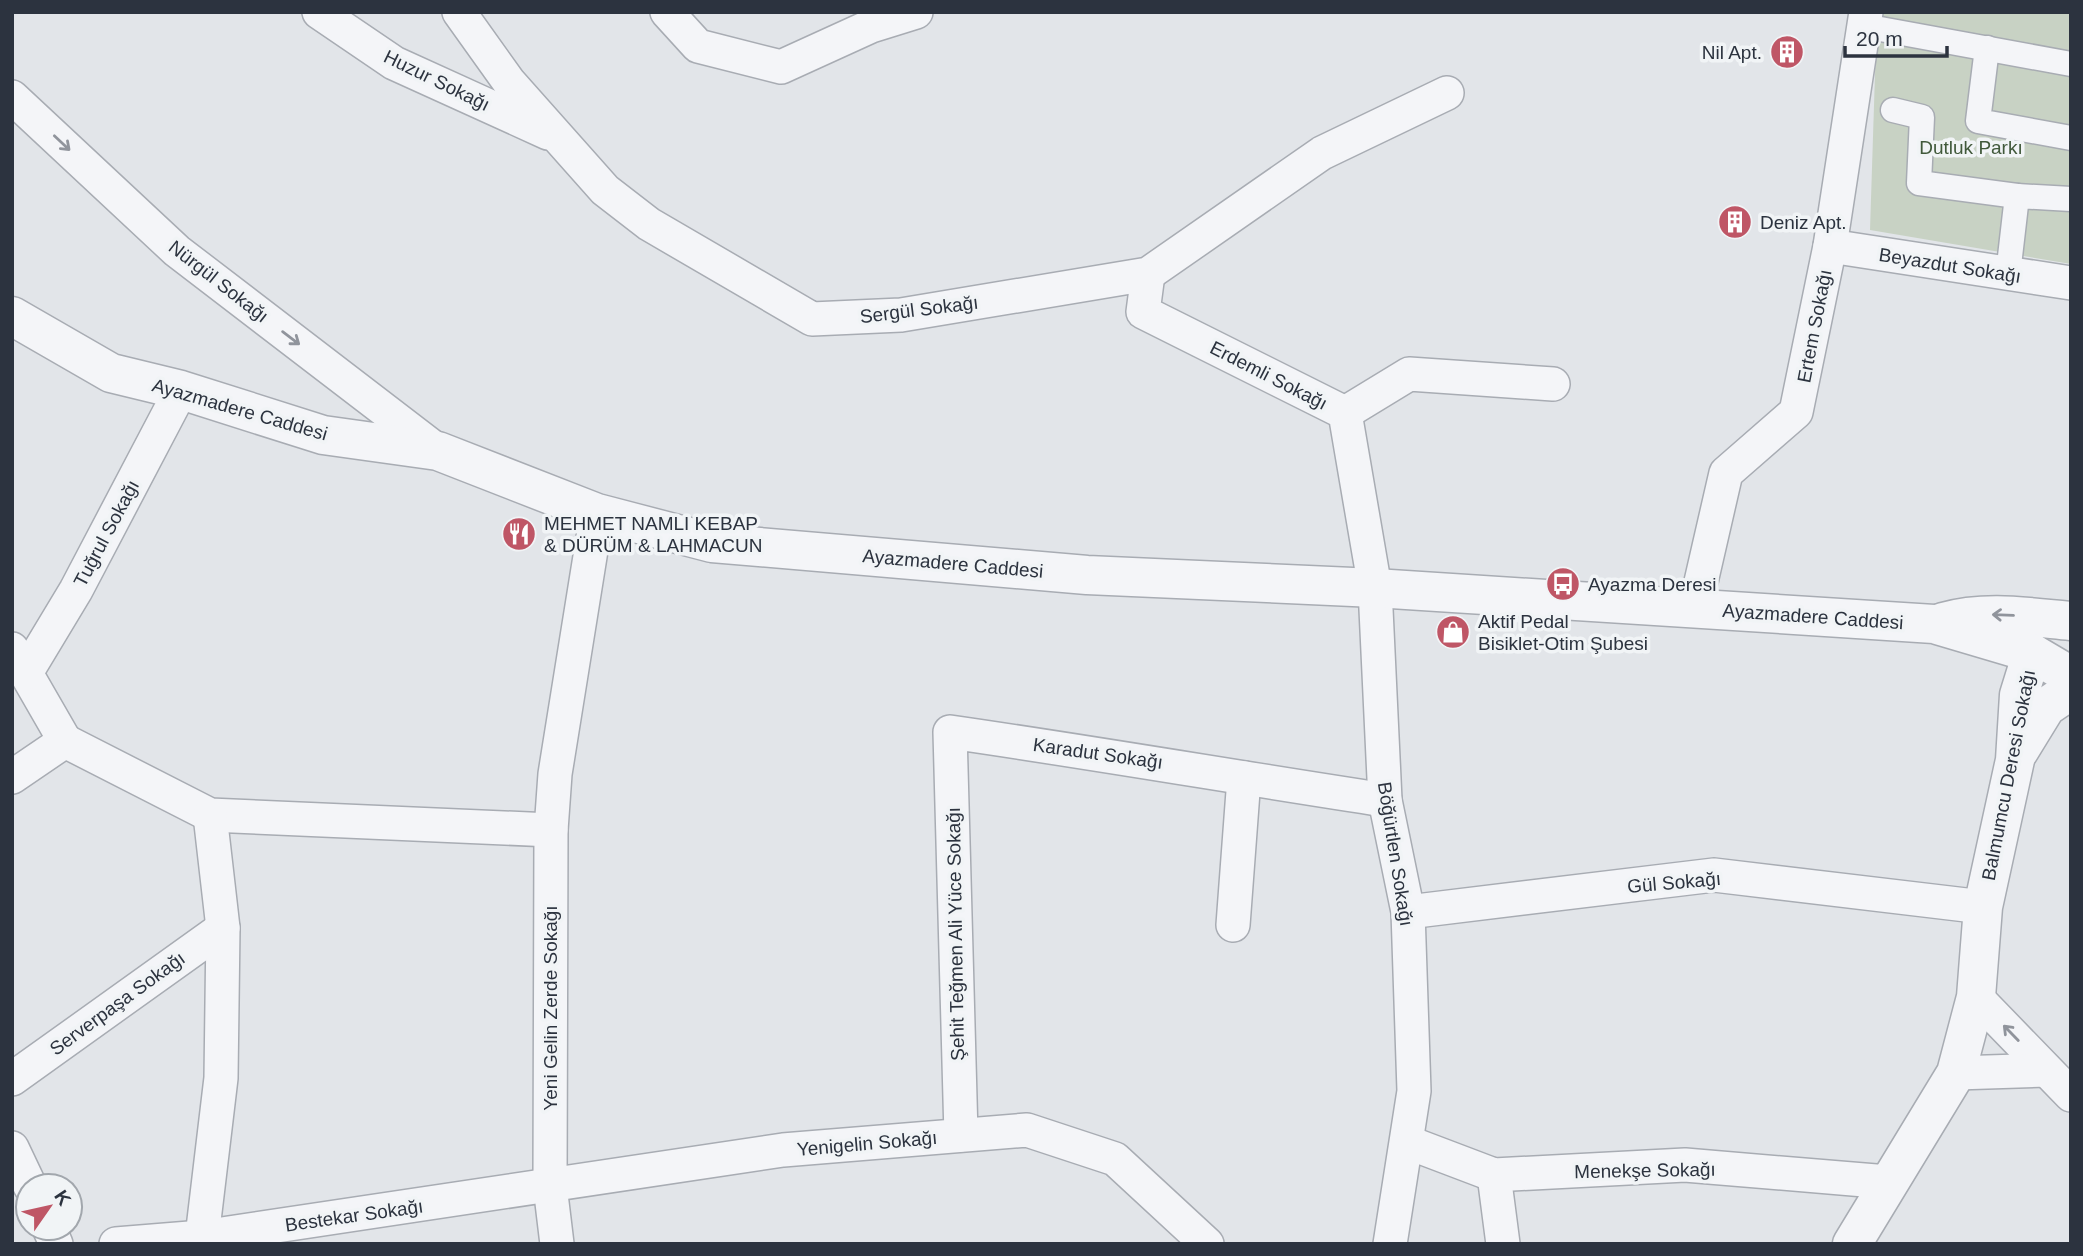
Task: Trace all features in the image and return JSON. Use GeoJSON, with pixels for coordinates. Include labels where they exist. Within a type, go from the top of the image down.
{"type":"FeatureCollection","features":[{"type":"Feature","properties":{"kind":"street","name":"Huzur Sokağı"},"geometry":{"type":"LineString","coordinates":[[319,12],[394,63],[560,139]]}},
{"type":"Feature","properties":{"kind":"street","name":"Sergül Sokağı"},"geometry":{"type":"LineString","coordinates":[[459,12],[509,82],[605,190],[649,224],[812,319],[901,315],[1148,274],[1322,153],[1447,93]]}},
{"type":"Feature","properties":{"kind":"street"},"geometry":{"type":"LineString","coordinates":[[667,12],[698,46],[781,67],[868,19],[916,12]]}},
{"type":"Feature","properties":{"kind":"street"},"geometry":{"type":"LineString","coordinates":[[1865,19],[1987,48],[2071,64]]}},
{"type":"Feature","properties":{"kind":"street","name":"Ertem Sokağı"},"geometry":{"type":"LineString","coordinates":[[1695,608],[1726,473],[1796,412],[1830,246],[1865,19]]}},
{"type":"Feature","properties":{"kind":"street"},"geometry":{"type":"LineString","coordinates":[[1987,48],[1978,121],[2071,138]]}},
{"type":"Feature","properties":{"kind":"street","name":"Nürgül Sokağı"},"geometry":{"type":"LineString","coordinates":[[12,97],[177,251],[438,451]]}},
{"type":"Feature","properties":{"kind":"street"},"geometry":{"type":"LineString","coordinates":[[1894,110],[1922,117],[1919,183],[2017,196],[2071,199]]}},
{"type":"Feature","properties":{"kind":"street"},"geometry":{"type":"LineString","coordinates":[[2008,274],[2017,196]]}},
{"type":"Feature","properties":{"kind":"street","name":"Beyazdut Sokağı"},"geometry":{"type":"LineString","coordinates":[[1830,246],[2071,284]]}},
{"type":"Feature","properties":{"kind":"street","name":"Erdemli Sokağı"},"geometry":{"type":"LineString","coordinates":[[1148,274],[1143,312],[1345,412],[1375,588]]}},
{"type":"Feature","properties":{"kind":"street","name":"Ayazmadere Caddesi"},"geometry":{"type":"LineString","coordinates":[[12,316],[111,373],[181,390],[323,435],[438,451],[597,513],[712,543],[1087,575],[1375,588],[1934,624],[2062,669]]}},
{"type":"Feature","properties":{"kind":"street"},"geometry":{"type":"LineString","coordinates":[[1345,412],[1409,374],[1553,384]]}},
{"type":"Feature","properties":{"kind":"street","name":"Tuğrul Sokağı"},"geometry":{"type":"LineString","coordinates":[[19,661],[76,590],[181,390]]}},
{"type":"Feature","properties":{"kind":"street","name":"Yeni Gelin Zerde Sokağı"},"geometry":{"type":"LineString","coordinates":[[550,1186],[551,830],[555,774],[597,513]]}},
{"type":"Feature","properties":{"kind":"street","name":"Böğürtlen Sokağı"},"geometry":{"type":"LineString","coordinates":[[1375,588],[1385,800],[1408,912],[1414,1091],[1390,1244]]}},
{"type":"Feature","properties":{"kind":"street","name":"Ayazmadere Caddesi"},"geometry":{"type":"LineString","coordinates":[[1934,624],[1963,616],[2000,614],[2071,621]]}},
{"type":"Feature","properties":{"kind":"street"},"geometry":{"type":"LineString","coordinates":[[19,661],[65,741],[211,815],[551,830]]}},
{"type":"Feature","properties":{"kind":"street"},"geometry":{"type":"LineString","coordinates":[[2015,760],[2030,729],[2046,707],[2062,669]]}},
{"type":"Feature","properties":{"kind":"street","name":"Balmumcu Deresi Sokağı"},"geometry":{"type":"LineString","coordinates":[[1852,1244],[1956,1073],[1976,997],[1983,907],[2015,760],[2019,695],[2062,669]]}},
{"type":"Feature","properties":{"kind":"street","name":"Karadut Sokağı"},"geometry":{"type":"LineString","coordinates":[[950,732],[1163,762],[1244,778],[1385,800]]}},
{"type":"Feature","properties":{"kind":"street","name":"Şehit Teğmen Ali Yüce Sokağı"},"geometry":{"type":"LineString","coordinates":[[950,732],[961,1135]]}},
{"type":"Feature","properties":{"kind":"street"},"geometry":{"type":"LineString","coordinates":[[12,777],[65,741]]}},
{"type":"Feature","properties":{"kind":"street"},"geometry":{"type":"LineString","coordinates":[[1233,925],[1244,778]]}},
{"type":"Feature","properties":{"kind":"street"},"geometry":{"type":"LineString","coordinates":[[184,1240],[221,1078],[223,928],[211,815]]}},
{"type":"Feature","properties":{"kind":"street","name":"Gül Sokağı"},"geometry":{"type":"LineString","coordinates":[[1408,912],[1713,875],[1983,907]]}},
{"type":"Feature","properties":{"kind":"street","name":"Serverpaşa Sokağı"},"geometry":{"type":"LineString","coordinates":[[12,1079],[223,928]]}},
{"type":"Feature","properties":{"kind":"street"},"geometry":{"type":"LineString","coordinates":[[1976,997],[2071,1095]]}},
{"type":"Feature","properties":{"kind":"street"},"geometry":{"type":"LineString","coordinates":[[1956,1073],[2046,1070]]}},
{"type":"Feature","properties":{"kind":"street","name":"Yenigelin Sokağı"},"geometry":{"type":"LineString","coordinates":[[550,1186],[783,1150],[1027,1130],[1115,1159],[1207,1244]]}},
{"type":"Feature","properties":{"kind":"street","name":"Menekşe Sokağı"},"geometry":{"type":"LineString","coordinates":[[1407,1142],[1494,1175],[1685,1165],[1888,1182]]}},
{"type":"Feature","properties":{"kind":"street"},"geometry":{"type":"LineString","coordinates":[[12,1148],[23,1172]]}},
{"type":"Feature","properties":{"kind":"street"},"geometry":{"type":"LineString","coordinates":[[1494,1175],[1503,1244]]}},
{"type":"Feature","properties":{"kind":"street"},"geometry":{"type":"LineString","coordinates":[[550,1186],[557,1244]]}},
{"type":"Feature","properties":{"kind":"street","name":"Bestekar Sokağı"},"geometry":{"type":"LineString","coordinates":[[116,1244],[184,1240],[550,1186]]}},
{"type":"Feature","properties":{"kind":"green space","name":"Dutluk Parkı"},"geometry":{"type":"Polygon","coordinates":[[[1877,12],[2071,12],[2071,264],[1870,230],[1877,12]]]}},
{"type":"Feature","properties":{"kind":"place","name":"Nil Apt."},"geometry":{"type":"Point","coordinates":[1787,52]}},
{"type":"Feature","properties":{"kind":"place","name":"Deniz Apt."},"geometry":{"type":"Point","coordinates":[1735,222]}},
{"type":"Feature","properties":{"kind":"place","name":"MEHMET NAMLI KEBAP & DÜRÜM & LAHMACUN"},"geometry":{"type":"Point","coordinates":[519,534]}},
{"type":"Feature","properties":{"kind":"place","name":"Ayazma Deresi"},"geometry":{"type":"Point","coordinates":[1563,584]}},
{"type":"Feature","properties":{"kind":"place","name":"Aktif Pedal Bisiklet-Otim Şubesi"},"geometry":{"type":"Point","coordinates":[1453,632]}}]}
